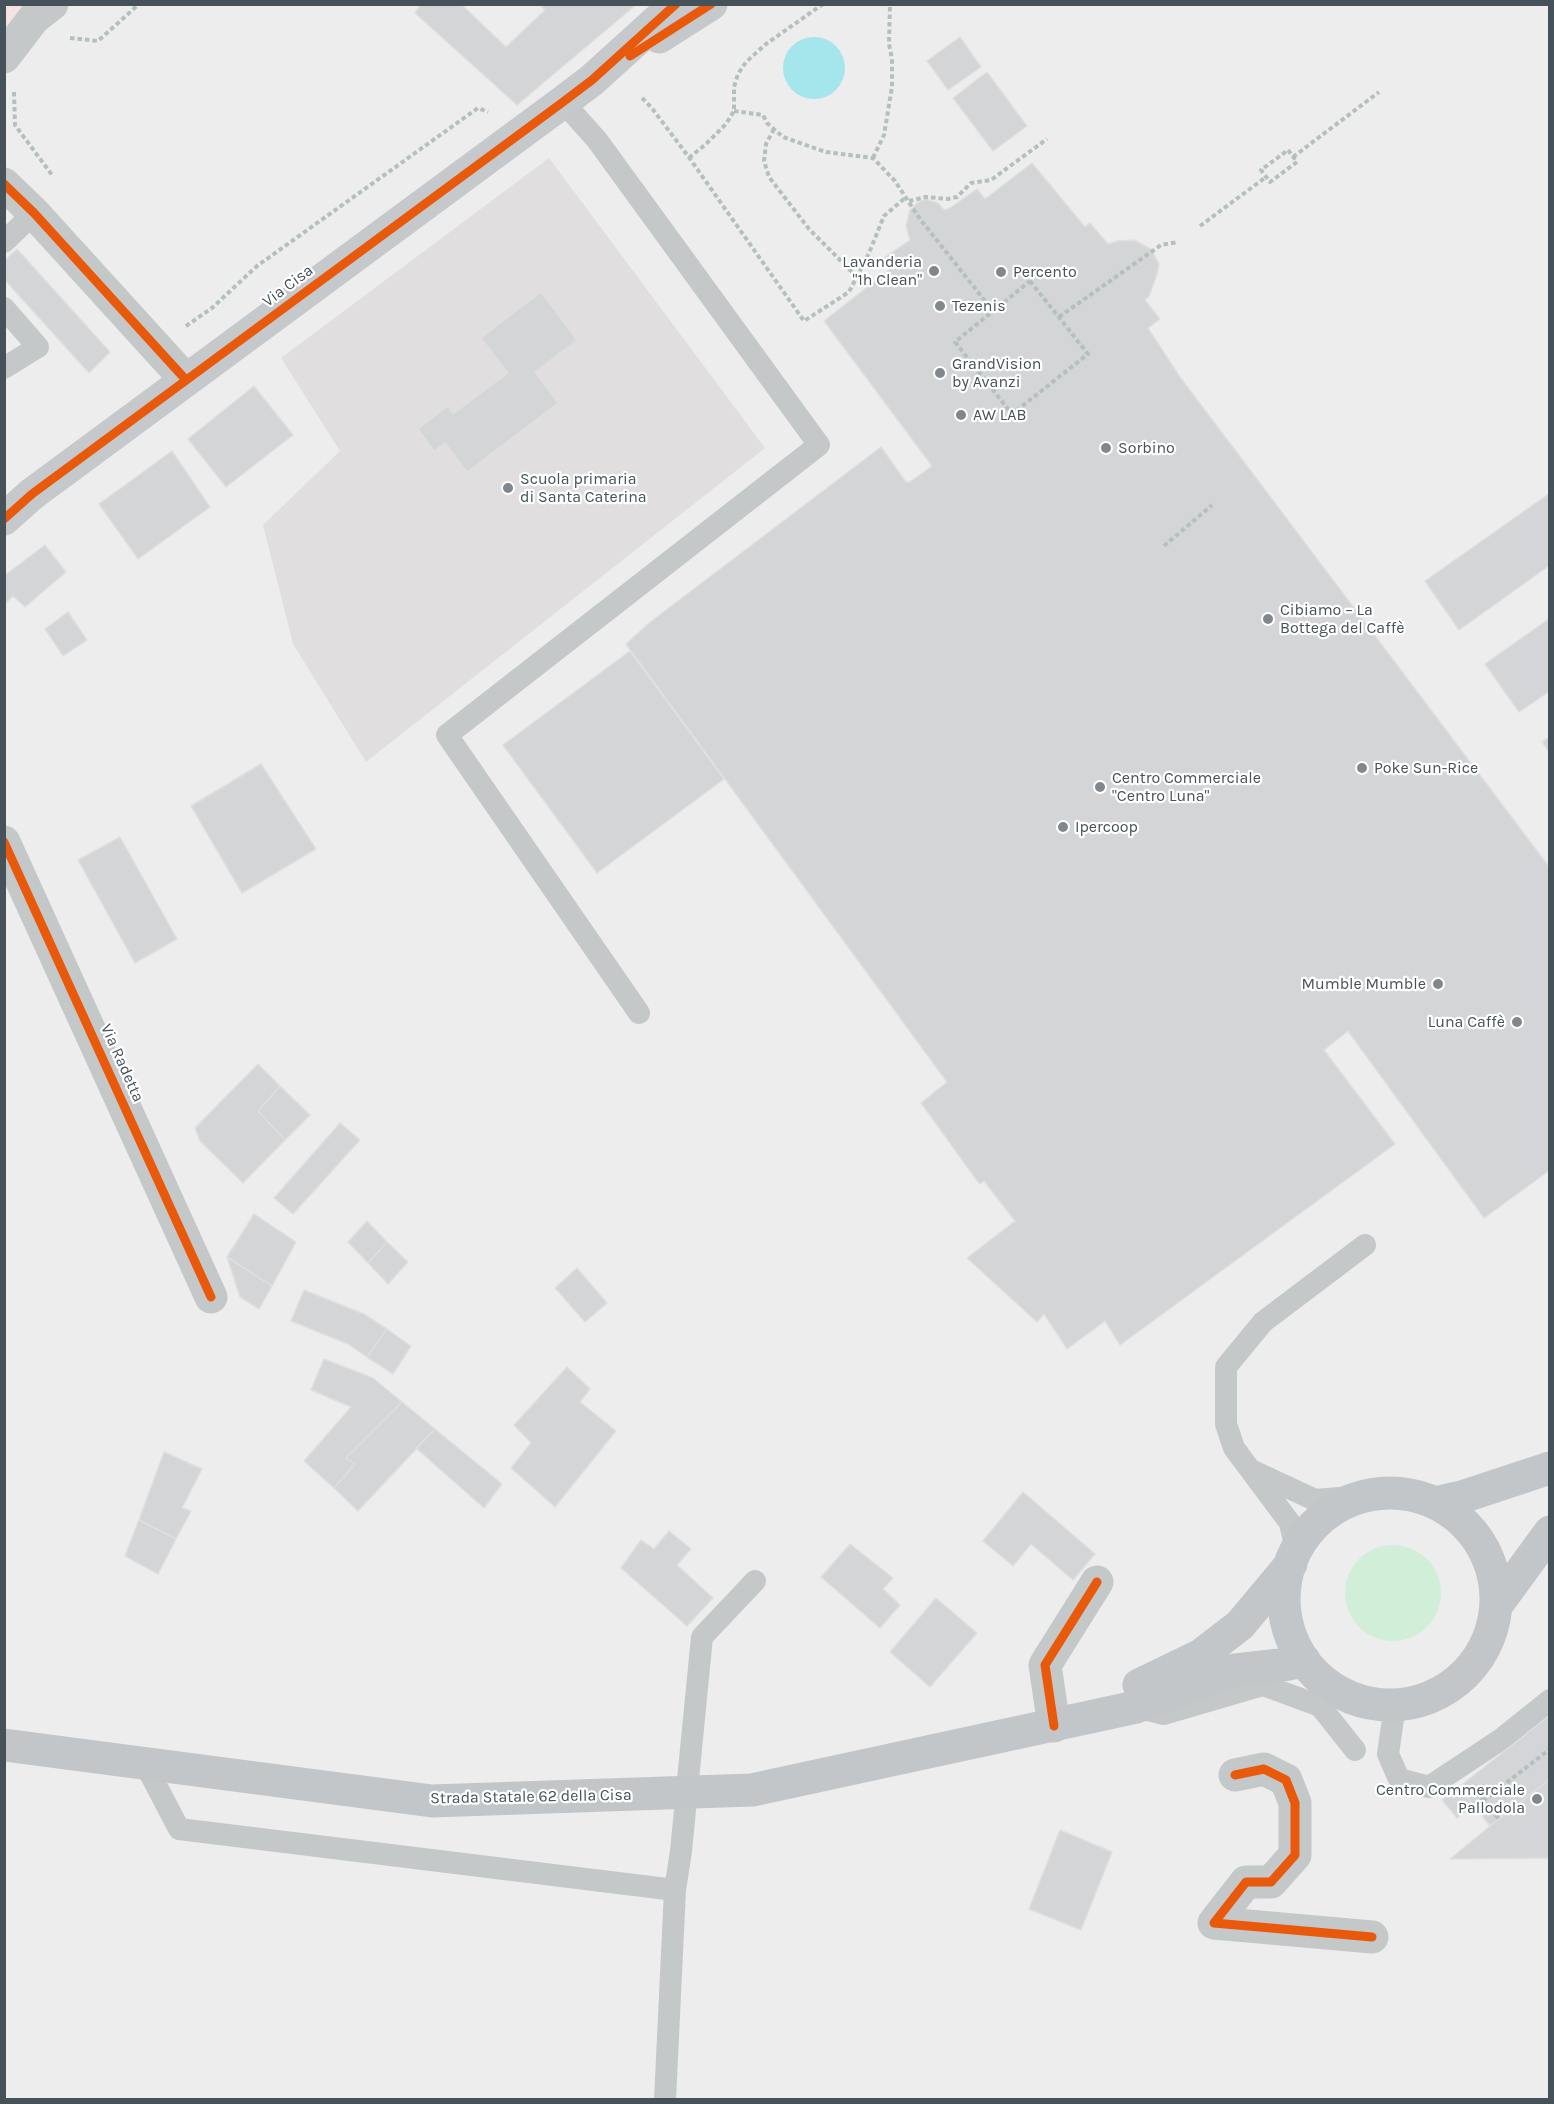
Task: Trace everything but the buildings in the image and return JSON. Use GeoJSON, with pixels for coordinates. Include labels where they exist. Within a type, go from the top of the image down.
{"type":"FeatureCollection","features":[{"type":"Feature","properties":{"kind":"main road","name":"Strada Statale 62 della Cisa"},"geometry":{"type":"LineString","coordinates":[[1436,1503],[1466,1496],[1550,1468]]}},
{"type":"Feature","properties":{"kind":"main road","name":"Strada Statale 62 della Cisa"},"geometry":{"type":"LineString","coordinates":[[1054,1726],[1201,1655],[1240,1625],[1293,1557],[1308,1532],[1325,1516],[1343,1504],[1364,1496],[1388,1493],[1412,1495],[1436,1503],[1457,1516],[1475,1534],[1490,1564],[1495,1581],[1496,1606],[1490,1636],[1475,1664],[1452,1685],[1425,1700],[1395,1705],[1371,1703],[1347,1696],[1315,1676],[1293,1641],[1286,1616],[1285,1590],[1293,1557]]}},
{"type":"Feature","properties":{"kind":"main road","name":"Strada Statale 62 della Cisa"},"geometry":{"type":"LineString","coordinates":[[1496,1606],[1550,1532]]}},
{"type":"Feature","properties":{"kind":"main road","name":"Strada Statale 62 della Cisa"},"geometry":{"type":"LineString","coordinates":[[4,1745],[432,1801],[752,1790],[1136,1707],[1235,1670],[1304,1660]]}},
{"type":"Feature","properties":{"kind":"street"},"geometry":{"type":"LineString","coordinates":[[4,57],[34,18],[52,4]]}},
{"type":"Feature","properties":{"kind":"street","name":"Via Cisa"},"geometry":{"type":"LineString","coordinates":[[592,80],[676,4]]}},
{"type":"Feature","properties":{"kind":"street","name":"Via Cisa"},"geometry":{"type":"LineString","coordinates":[[4,519],[33,494],[592,80],[711,4]]}},
{"type":"Feature","properties":{"kind":"street"},"geometry":{"type":"LineString","coordinates":[[15,200],[186,380]]}},
{"type":"Feature","properties":{"kind":"street","name":"Via Radetta"},"geometry":{"type":"LineString","coordinates":[[4,842],[212,1297]]}},
{"type":"Feature","properties":{"kind":"street"},"geometry":{"type":"LineString","coordinates":[[1054,1726],[1045,1665],[1097,1582]]}},
{"type":"Feature","properties":{"kind":"street"},"geometry":{"type":"LineString","coordinates":[[1235,1775],[1264,1769],[1286,1780],[1295,1803],[1295,1855],[1271,1882],[1246,1882],[1214,1923],[1372,1937]]}},
{"type":"Feature","properties":{"kind":"lane"},"geometry":{"type":"LineString","coordinates":[[563,102],[597,140],[819,445],[447,735],[639,1012]]}},
{"type":"Feature","properties":{"kind":"lane"},"geometry":{"type":"LineString","coordinates":[[4,242],[15,200]]}},
{"type":"Feature","properties":{"kind":"lane"},"geometry":{"type":"LineString","coordinates":[[4,308],[38,347],[4,368]]}},
{"type":"Feature","properties":{"kind":"lane"},"geometry":{"type":"LineString","coordinates":[[1293,1557],[1290,1523],[1234,1448],[1226,1424],[1226,1367],[1263,1322],[1365,1245]]}},
{"type":"Feature","properties":{"kind":"lane"},"geometry":{"type":"LineString","coordinates":[[1252,1470],[1315,1500],[1364,1496]]}},
{"type":"Feature","properties":{"kind":"lane"},"geometry":{"type":"LineString","coordinates":[[665,2100],[675,1890],[681,1851],[702,1637],[755,1581]]}},
{"type":"Feature","properties":{"kind":"lane"},"geometry":{"type":"LineString","coordinates":[[1136,1707],[1164,1714],[1263,1685],[1320,1706],[1355,1750]]}},
{"type":"Feature","properties":{"kind":"lane"},"geometry":{"type":"LineString","coordinates":[[1395,1705],[1388,1754],[1399,1779],[1429,1787],[1500,1740],[1550,1700]]}},
{"type":"Feature","properties":{"kind":"lane"},"geometry":{"type":"LineString","coordinates":[[145,1764],[179,1830],[675,1890]]}},
{"type":"Feature","properties":{"kind":"path"},"geometry":{"type":"LineString","coordinates":[[66,38],[98,40],[139,4]]}},
{"type":"Feature","properties":{"kind":"path"},"geometry":{"type":"LineString","coordinates":[[689,158],[726,124],[734,111],[734,87],[738,74],[746,62],[766,44],[823,4]]}},
{"type":"Feature","properties":{"kind":"path"},"geometry":{"type":"LineString","coordinates":[[873,158],[884,135],[892,87],[892,59],[889,44],[890,4]]}},
{"type":"Feature","properties":{"kind":"path"},"geometry":{"type":"LineString","coordinates":[[14,91],[15,125],[58,184]]}},
{"type":"Feature","properties":{"kind":"path"},"geometry":{"type":"LineString","coordinates":[[1293,157],[1379,92]]}},
{"type":"Feature","properties":{"kind":"path"},"geometry":{"type":"LineString","coordinates":[[642,98],[689,158],[804,321],[849,292],[869,253],[884,216],[907,199],[957,197],[971,183],[991,180],[1047,139]]}},
{"type":"Feature","properties":{"kind":"path"},"geometry":{"type":"LineString","coordinates":[[179,318],[187,327],[212,308],[257,266],[478,108],[498,118]]}},
{"type":"Feature","properties":{"kind":"path"},"geometry":{"type":"LineString","coordinates":[[734,111],[763,115],[767,123],[783,137],[826,152],[873,158],[895,181],[920,219],[993,311]]}},
{"type":"Feature","properties":{"kind":"path"},"geometry":{"type":"LineString","coordinates":[[774,129],[765,144],[764,161],[769,177],[809,229],[856,276]]}},
{"type":"Feature","properties":{"kind":"path"},"geometry":{"type":"LineString","coordinates":[[1288,150],[1293,157],[1297,162],[1270,182],[1261,170],[1288,150]]}},
{"type":"Feature","properties":{"kind":"path"},"geometry":{"type":"LineString","coordinates":[[1200,226],[1266,177]]}},
{"type":"Feature","properties":{"kind":"path"},"geometry":{"type":"LineString","coordinates":[[1059,317],[1161,245],[1179,242]]}},
{"type":"Feature","properties":{"kind":"path"},"geometry":{"type":"LineString","coordinates":[[1030,281],[1059,317],[1088,354],[1012,414],[955,342],[1030,281]]}},
{"type":"Feature","properties":{"kind":"path"},"geometry":{"type":"LineString","coordinates":[[1164,546],[1212,505]]}},
{"type":"Feature","properties":{"kind":"path"},"geometry":{"type":"LineString","coordinates":[[1483,1801],[1550,1749]]}},
{"type":"Feature","properties":{"kind":"path"},"geometry":{"type":"LineString","coordinates":[[1472,1789],[1499,1819]]}},
{"type":"Feature","properties":{"kind":"shaded area"},"geometry":{"type":"Polygon","coordinates":[[[5,5],[34,5],[5,32],[5,5]]]}},
{"type":"Feature","properties":{"kind":"shaded area","name":"Scuola primaria di Santa Caterina"},"geometry":{"type":"Polygon","coordinates":[[[549,158],[765,448],[366,762],[293,644],[263,525],[340,451],[281,358],[549,158]]]}},
{"type":"Feature","properties":{"kind":"green space"},"geometry":{"type":"Polygon","coordinates":[[[1393,1545],[1411,1549],[1427,1559],[1437,1575],[1441,1593],[1437,1611],[1427,1627],[1411,1637],[1393,1641],[1375,1637],[1359,1627],[1349,1611],[1345,1593],[1349,1575],[1359,1559],[1375,1549],[1393,1545]]]}},
{"type":"Feature","properties":{"kind":"water"},"geometry":{"type":"Polygon","coordinates":[[[814,37],[826,39],[836,46],[843,56],[845,68],[843,80],[836,90],[826,97],[814,99],[802,97],[792,90],[785,80],[783,68],[785,56],[792,46],[802,39],[814,37]]]}},
{"type":"Feature","properties":{"kind":"cycle path"},"geometry":{"type":"LineString","coordinates":[[4,519],[32,494],[592,80],[676,4]]}},
{"type":"Feature","properties":{"kind":"cycle path"},"geometry":{"type":"LineString","coordinates":[[630,56],[711,4]]}},
{"type":"Feature","properties":{"kind":"cycle path"},"geometry":{"type":"LineString","coordinates":[[4,184],[34,213],[186,380]]}},
{"type":"Feature","properties":{"kind":"cycle path"},"geometry":{"type":"LineString","coordinates":[[4,842],[211,1297]]}},
{"type":"Feature","properties":{"kind":"cycle path"},"geometry":{"type":"LineString","coordinates":[[1054,1726],[1045,1665],[1097,1582]]}},
{"type":"Feature","properties":{"kind":"cycle path"},"geometry":{"type":"LineString","coordinates":[[1235,1775],[1264,1769],[1286,1780],[1295,1803],[1295,1855],[1271,1882],[1246,1882],[1214,1923],[1372,1937]]}},
{"type":"Feature","properties":{"kind":"place","name":"Lavanderia \"1h Clean\""},"geometry":{"type":"Point","coordinates":[934,271]}},
{"type":"Feature","properties":{"kind":"place","name":"Percento"},"geometry":{"type":"Point","coordinates":[1001,272]}},
{"type":"Feature","properties":{"kind":"place","name":"Tezenis"},"geometry":{"type":"Point","coordinates":[940,306]}},
{"type":"Feature","properties":{"kind":"place","name":"GrandVision by Avanzi"},"geometry":{"type":"Point","coordinates":[940,373]}},
{"type":"Feature","properties":{"kind":"place","name":"AW LAB"},"geometry":{"type":"Point","coordinates":[961,415]}},
{"type":"Feature","properties":{"kind":"place","name":"Sorbino"},"geometry":{"type":"Point","coordinates":[1106,448]}},
{"type":"Feature","properties":{"kind":"place","name":"Scuola primaria di Santa Caterina"},"geometry":{"type":"Point","coordinates":[508,488]}},
{"type":"Feature","properties":{"kind":"place","name":"Cibiamo – La Bottega del Caffè"},"geometry":{"type":"Point","coordinates":[1268,619]}},
{"type":"Feature","properties":{"kind":"place","name":"Poke Sun-Rice"},"geometry":{"type":"Point","coordinates":[1362,768]}},
{"type":"Feature","properties":{"kind":"place","name":"Centro Commerciale \"Centro Luna\""},"geometry":{"type":"Point","coordinates":[1100,787]}},
{"type":"Feature","properties":{"kind":"place","name":"Ipercoop"},"geometry":{"type":"Point","coordinates":[1063,827]}},
{"type":"Feature","properties":{"kind":"place","name":"Mumble Mumble"},"geometry":{"type":"Point","coordinates":[1438,984]}},
{"type":"Feature","properties":{"kind":"place","name":"Luna Caffè"},"geometry":{"type":"Point","coordinates":[1517,1022]}},
{"type":"Feature","properties":{"kind":"place","name":"Centro Commerciale Pallodola"},"geometry":{"type":"Point","coordinates":[1537,1799]}}]}
